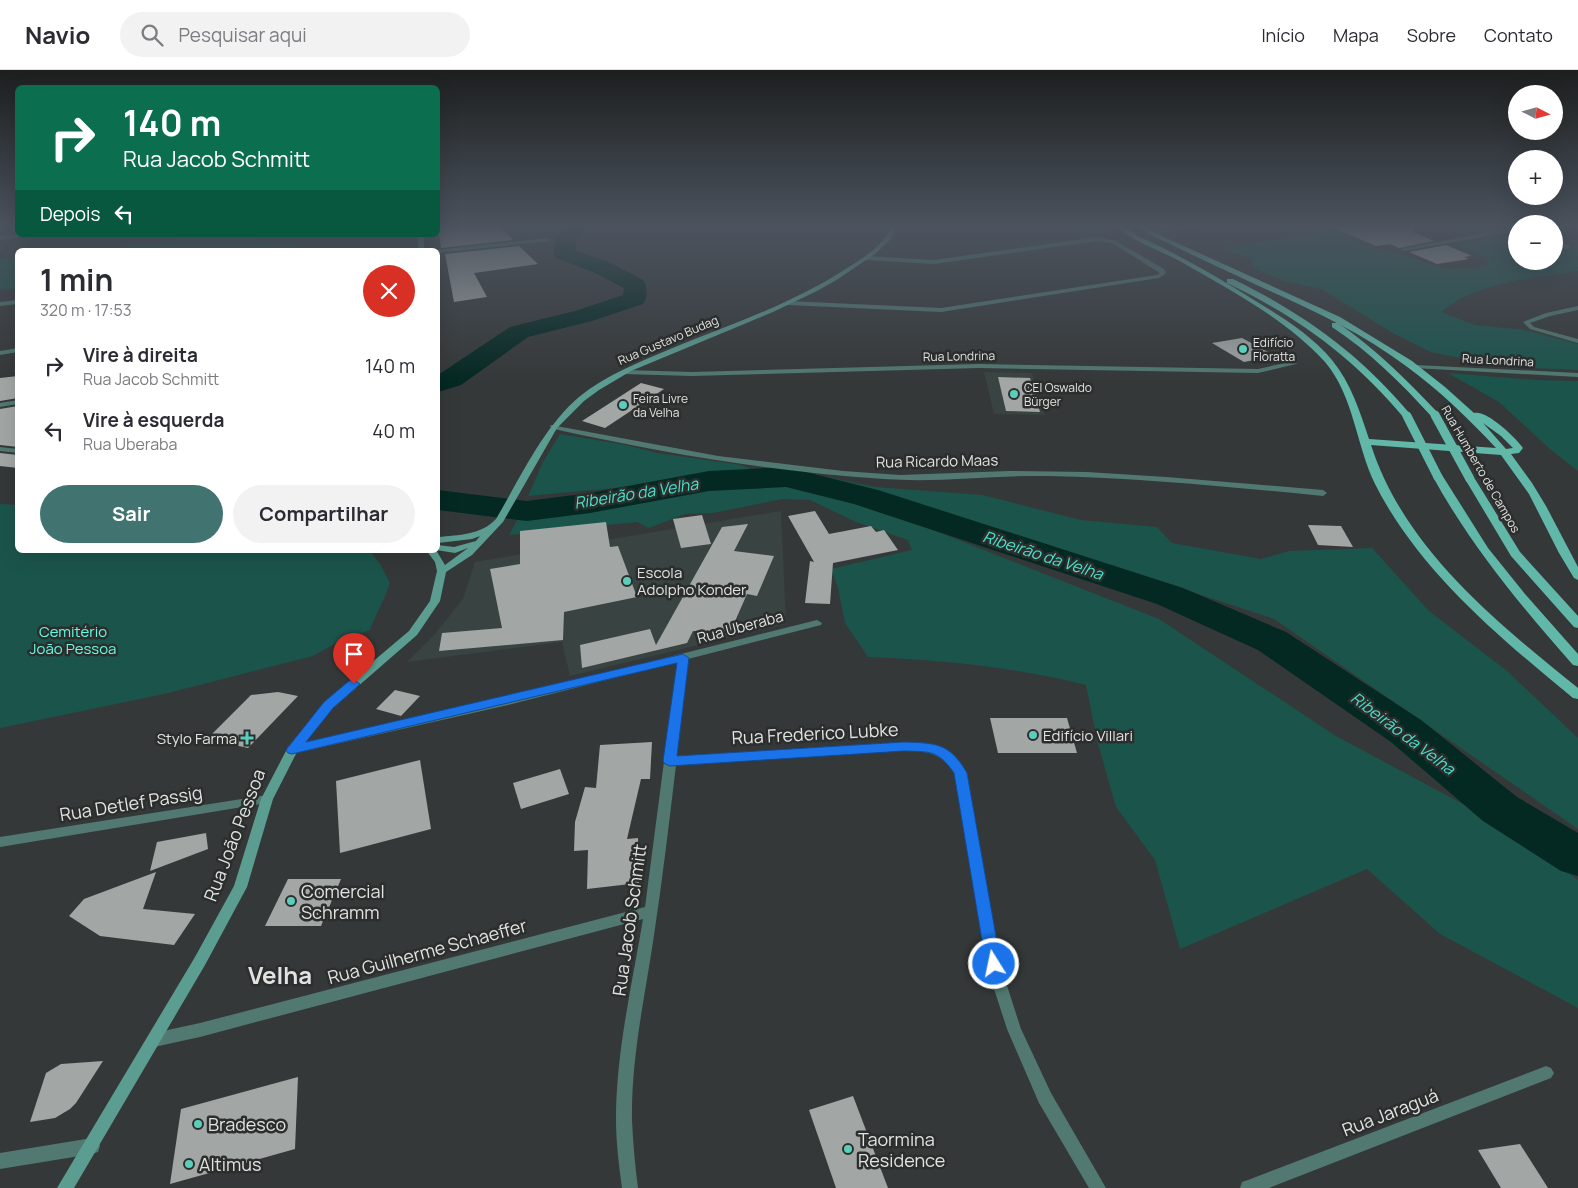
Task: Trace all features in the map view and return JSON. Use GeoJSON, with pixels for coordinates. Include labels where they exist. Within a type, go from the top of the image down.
{"type":"FeatureCollection","features":[{"type":"Feature","properties":{"kind":"main road"},"geometry":{"type":"LineString","coordinates":[[1210,277],[1283,323],[1315,348],[1328,361],[1342,381],[1380,483],[1405,526],[1442,570],[1492,623],[1578,695]]}},
{"type":"Feature","properties":{"kind":"main road"},"geometry":{"type":"LineString","coordinates":[[1218,277],[1278,305],[1321,332],[1364,367],[1386,389],[1407,416],[1451,502],[1484,553],[1578,662]]}},
{"type":"Feature","properties":{"kind":"main road","name":"Rua Humberto de Campos"},"geometry":{"type":"LineString","coordinates":[[1247,277],[1319,315],[1368,349],[1412,390],[1435,416],[1515,554],[1578,624]]}},
{"type":"Feature","properties":{"kind":"main road"},"geometry":{"type":"LineString","coordinates":[[1260,283],[1304,301],[1336,317],[1416,367],[1463,406],[1502,432],[1518,448],[1516,451],[1505,452],[1365,442]]}},
{"type":"Feature","properties":{"kind":"main road"},"geometry":{"type":"LineString","coordinates":[[1505,452],[1529,484],[1578,576]]}},
{"type":"Feature","properties":{"kind":"street","name":"Rua Gustavo Budag"},"geometry":{"type":"LineString","coordinates":[[441,567],[469,553],[497,524],[554,427],[564,414],[591,390],[624,372],[788,304],[838,277]]}},
{"type":"Feature","properties":{"kind":"street"},"geometry":{"type":"LineString","coordinates":[[788,304],[941,310],[1151,277]]}},
{"type":"Feature","properties":{"kind":"street"},"geometry":{"type":"LineString","coordinates":[[0,304],[15,302]]}},
{"type":"Feature","properties":{"kind":"street"},"geometry":{"type":"LineString","coordinates":[[1578,308],[1548,314],[1526,322],[1532,328],[1578,342]]}},
{"type":"Feature","properties":{"kind":"street"},"geometry":{"type":"LineString","coordinates":[[0,353],[15,350]]}},
{"type":"Feature","properties":{"kind":"street","name":"Rua Londrina"},"geometry":{"type":"LineString","coordinates":[[624,372],[692,374],[980,366],[1258,371],[1294,363]]}},
{"type":"Feature","properties":{"kind":"street","name":"Rua Londrina"},"geometry":{"type":"LineString","coordinates":[[1416,367],[1578,375]]}},
{"type":"Feature","properties":{"kind":"street"},"geometry":{"type":"LineString","coordinates":[[0,405],[15,402]]}},
{"type":"Feature","properties":{"kind":"street","name":"Rua Ricardo Maas"},"geometry":{"type":"LineString","coordinates":[[554,427],[668,449],[798,469],[888,478],[1010,473],[1086,476],[1323,493]]}},
{"type":"Feature","properties":{"kind":"street"},"geometry":{"type":"LineString","coordinates":[[0,449],[15,451]]}},
{"type":"Feature","properties":{"kind":"street"},"geometry":{"type":"LineString","coordinates":[[433,553],[441,567],[455,550],[472,536],[497,524]]}},
{"type":"Feature","properties":{"kind":"street"},"geometry":{"type":"LineString","coordinates":[[440,540],[472,536]]}},
{"type":"Feature","properties":{"kind":"street"},"geometry":{"type":"LineString","coordinates":[[440,548],[455,550],[465,548],[484,538]]}},
{"type":"Feature","properties":{"kind":"street","name":"Rua João Pessoa"},"geometry":{"type":"LineString","coordinates":[[65,1188],[92,1146],[200,961],[240,887],[267,799],[292,750],[329,705],[413,633],[435,601],[441,567]]}},
{"type":"Feature","properties":{"kind":"street","name":"Rua Uberaba"},"geometry":{"type":"LineString","coordinates":[[292,750],[683,658],[817,623]]}},
{"type":"Feature","properties":{"kind":"street","name":"Rua Jacob Schmitt"},"geometry":{"type":"LineString","coordinates":[[630,1188],[623,1118],[629,1048],[651,910],[683,658]]}},
{"type":"Feature","properties":{"kind":"street","name":"Rua Frederico Lubke"},"geometry":{"type":"LineString","coordinates":[[670,761],[904,746],[931,748],[949,756],[961,773],[994,964],[1014,1029],[1045,1098],[1098,1188]]}},
{"type":"Feature","properties":{"kind":"street","name":"Rua Detlef Passig"},"geometry":{"type":"LineString","coordinates":[[0,842],[267,799]]}},
{"type":"Feature","properties":{"kind":"street","name":"Rua Guilherme Schaeffer"},"geometry":{"type":"LineString","coordinates":[[154,1040],[209,1028],[651,910]]}},
{"type":"Feature","properties":{"kind":"street","name":"Rua Jaraguá"},"geometry":{"type":"LineString","coordinates":[[1248,1188],[1546,1073]]}},
{"type":"Feature","properties":{"kind":"street"},"geometry":{"type":"LineString","coordinates":[[0,1161],[92,1146]]}},
{"type":"Feature","properties":{"kind":"shaded area","name":"CEI Oswaldo Bürger"},"geometry":{"type":"Polygon","coordinates":[[[984,372],[1032,373],[1045,415],[994,414],[984,372]]]}},
{"type":"Feature","properties":{"kind":"shaded area","name":"Escola Adolpho Konder"},"geometry":{"type":"Polygon","coordinates":[[[781,511],[786,624],[570,676],[562,642],[407,662],[434,635],[463,599],[475,562],[781,511]]]}},
{"type":"Feature","properties":{"kind":"green space"},"geometry":{"type":"Polygon","coordinates":[[[0,277],[15,277],[15,289],[0,290],[0,277]]]}},
{"type":"Feature","properties":{"kind":"green space"},"geometry":{"type":"Polygon","coordinates":[[[1275,277],[1536,277],[1506,283],[1472,294],[1441,312],[1475,325],[1525,330],[1578,344],[1578,370],[1503,367],[1431,352],[1393,333],[1321,289],[1275,277]]]}},
{"type":"Feature","properties":{"kind":"green space"},"geometry":{"type":"Polygon","coordinates":[[[1448,373],[1537,380],[1578,381],[1578,471],[1551,450],[1499,402],[1448,373]]]}},
{"type":"Feature","properties":{"kind":"green space"},"geometry":{"type":"Polygon","coordinates":[[[560,434],[626,445],[657,453],[741,465],[764,474],[680,478],[635,486],[528,496],[543,462],[560,434]]]}},
{"type":"Feature","properties":{"kind":"green space"},"geometry":{"type":"Polygon","coordinates":[[[822,476],[875,487],[982,495],[1081,520],[1157,527],[1172,543],[1261,559],[1289,551],[1372,548],[1429,611],[1507,671],[1578,738],[1578,829],[1274,619],[1177,587],[1093,563],[1011,533],[822,476]]]}},
{"type":"Feature","properties":{"kind":"green space"},"geometry":{"type":"Polygon","coordinates":[[[780,480],[824,492],[928,528],[1159,619],[1336,736],[1474,810],[1535,847],[1578,880],[1578,1008],[1440,934],[1367,869],[1180,949],[1155,860],[1116,807],[1097,740],[1086,685],[1032,673],[978,665],[868,657],[845,623],[838,588],[831,569],[912,550],[908,540],[856,522],[810,500],[782,499],[713,513],[685,514],[649,528],[637,522],[509,535],[520,515],[780,480]]]}},
{"type":"Feature","properties":{"kind":"green space","name":"Cemitério João Pessoa"},"geometry":{"type":"Polygon","coordinates":[[[0,504],[15,505],[15,553],[371,553],[380,564],[390,583],[370,630],[336,643],[313,656],[164,694],[0,728],[0,504]]]}},
{"type":"Feature","properties":{"kind":"building"},"geometry":{"type":"Polygon","coordinates":[[[449,277],[476,277],[487,297],[454,302],[449,277]]]}},
{"type":"Feature","properties":{"kind":"building","name":"Edifício Floratta"},"geometry":{"type":"Polygon","coordinates":[[[1242,338],[1275,356],[1244,362],[1212,343],[1242,338]]]}},
{"type":"Feature","properties":{"kind":"building"},"geometry":{"type":"Polygon","coordinates":[[[15,376],[15,398],[0,401],[0,378],[15,376]]]}},
{"type":"Feature","properties":{"kind":"building"},"geometry":{"type":"Polygon","coordinates":[[[998,377],[1030,378],[1040,412],[1006,411],[998,377]]]}},
{"type":"Feature","properties":{"kind":"building","name":"Feira Livre da Velha"},"geometry":{"type":"Polygon","coordinates":[[[641,383],[664,389],[605,428],[582,421],[641,383]]]}},
{"type":"Feature","properties":{"kind":"building"},"geometry":{"type":"Polygon","coordinates":[[[15,406],[15,447],[0,445],[0,409],[15,406]]]}},
{"type":"Feature","properties":{"kind":"building"},"geometry":{"type":"Polygon","coordinates":[[[0,453],[15,455],[15,468],[0,466],[0,453]]]}},
{"type":"Feature","properties":{"kind":"building"},"geometry":{"type":"Polygon","coordinates":[[[815,511],[829,534],[871,526],[876,532],[884,530],[898,550],[833,563],[830,604],[805,603],[810,561],[814,562],[788,516],[815,511]]]}},
{"type":"Feature","properties":{"kind":"building"},"geometry":{"type":"Polygon","coordinates":[[[702,515],[711,544],[681,548],[673,519],[702,515]]]}},
{"type":"Feature","properties":{"kind":"building"},"geometry":{"type":"Polygon","coordinates":[[[606,522],[610,547],[618,546],[637,597],[564,612],[563,640],[439,651],[442,633],[502,628],[490,569],[520,564],[520,531],[606,522]]]}},
{"type":"Feature","properties":{"kind":"building"},"geometry":{"type":"Polygon","coordinates":[[[748,524],[734,551],[774,556],[757,596],[747,594],[729,635],[693,631],[687,643],[582,668],[580,645],[650,629],[656,645],[722,527],[748,524]]]}},
{"type":"Feature","properties":{"kind":"building"},"geometry":{"type":"Polygon","coordinates":[[[1308,525],[1341,526],[1353,547],[1318,545],[1308,525]]]}},
{"type":"Feature","properties":{"kind":"building"},"geometry":{"type":"Polygon","coordinates":[[[395,690],[420,696],[401,716],[376,709],[395,690]]]}},
{"type":"Feature","properties":{"kind":"building"},"geometry":{"type":"Polygon","coordinates":[[[278,692],[298,696],[248,748],[207,739],[251,695],[278,692]]]}},
{"type":"Feature","properties":{"kind":"building","name":"Edifício Villari"},"geometry":{"type":"Polygon","coordinates":[[[990,718],[1067,718],[1077,753],[998,753],[990,718]]]}},
{"type":"Feature","properties":{"kind":"building"},"geometry":{"type":"Polygon","coordinates":[[[652,742],[650,779],[641,779],[627,839],[638,838],[639,883],[587,889],[588,850],[574,851],[575,822],[585,787],[596,788],[600,745],[652,742]]]}},
{"type":"Feature","properties":{"kind":"building"},"geometry":{"type":"Polygon","coordinates":[[[420,760],[431,829],[340,853],[336,781],[420,760]]]}},
{"type":"Feature","properties":{"kind":"building"},"geometry":{"type":"Polygon","coordinates":[[[560,769],[569,794],[521,809],[513,783],[560,769]]]}},
{"type":"Feature","properties":{"kind":"building"},"geometry":{"type":"Polygon","coordinates":[[[206,833],[208,849],[150,871],[157,842],[206,833]]]}},
{"type":"Feature","properties":{"kind":"building"},"geometry":{"type":"Polygon","coordinates":[[[156,872],[143,909],[195,914],[174,945],[100,936],[69,916],[84,899],[156,872]]]}},
{"type":"Feature","properties":{"kind":"building"},"geometry":{"type":"Polygon","coordinates":[[[288,879],[341,879],[321,926],[265,926],[288,879]]]}},
{"type":"Feature","properties":{"kind":"building"},"geometry":{"type":"Polygon","coordinates":[[[103,1061],[76,1103],[70,1109],[55,1118],[30,1122],[46,1073],[61,1064],[103,1061]]]}},
{"type":"Feature","properties":{"kind":"building"},"geometry":{"type":"Polygon","coordinates":[[[298,1077],[295,1149],[170,1184],[181,1109],[298,1077]]]}},
{"type":"Feature","properties":{"kind":"building","name":"Taormina Residence"},"geometry":{"type":"Polygon","coordinates":[[[853,1096],[888,1188],[836,1188],[809,1110],[853,1096]]]}},
{"type":"Feature","properties":{"kind":"building"},"geometry":{"type":"Polygon","coordinates":[[[1520,1144],[1548,1188],[1501,1188],[1478,1150],[1520,1144]]]}},
{"type":"Feature","properties":{"kind":"waterway","name":"Ribeirão da Velha"},"geometry":{"type":"LineString","coordinates":[[440,383],[451,379],[519,332],[583,316],[635,299],[635,285],[620,277]]}},
{"type":"Feature","properties":{"kind":"waterway","name":"Ribeirão da Velha"},"geometry":{"type":"LineString","coordinates":[[440,500],[527,511],[590,503],[709,481],[786,477],[866,497],[1170,596],[1272,641],[1406,731],[1500,809],[1578,857]]}},
{"type":"Feature","properties":{"kind":"place","name":"Edifício Floratta"},"geometry":{"type":"Point","coordinates":[1243,349]}},
{"type":"Feature","properties":{"kind":"place","name":"CEI Oswaldo Bürger"},"geometry":{"type":"Point","coordinates":[1014,394]}},
{"type":"Feature","properties":{"kind":"place","name":"Feira Livre da Velha"},"geometry":{"type":"Point","coordinates":[623,405]}},
{"type":"Feature","properties":{"kind":"place","name":"Escola Adolpho Konder"},"geometry":{"type":"Point","coordinates":[627,581]}},
{"type":"Feature","properties":{"kind":"place","name":"Edifício Villari"},"geometry":{"type":"Point","coordinates":[1033,735]}},
{"type":"Feature","properties":{"kind":"place","name":"Stylo Farma"},"geometry":{"type":"Point","coordinates":[247,738]}},
{"type":"Feature","properties":{"kind":"place","name":"Comercial Schramm"},"geometry":{"type":"Point","coordinates":[291,901]}},
{"type":"Feature","properties":{"kind":"place","name":"Bradesco"},"geometry":{"type":"Point","coordinates":[198,1124]}},
{"type":"Feature","properties":{"kind":"place","name":"Taormina Residence"},"geometry":{"type":"Point","coordinates":[848,1149]}},
{"type":"Feature","properties":{"kind":"place","name":"Altimus"},"geometry":{"type":"Point","coordinates":[189,1164]}},
{"type":"Feature","properties":{"kind":"district","name":"Velha"},"geometry":{"type":"Point","coordinates":[280,974]}},
{"type":"Feature","properties":{"kind":"route"},"geometry":{"type":"LineString","coordinates":[[354,684],[329,705],[308,728],[292,750],[490,705],[683,658],[670,761],[904,746],[931,748],[949,756],[961,773],[994,964]]}}]}
